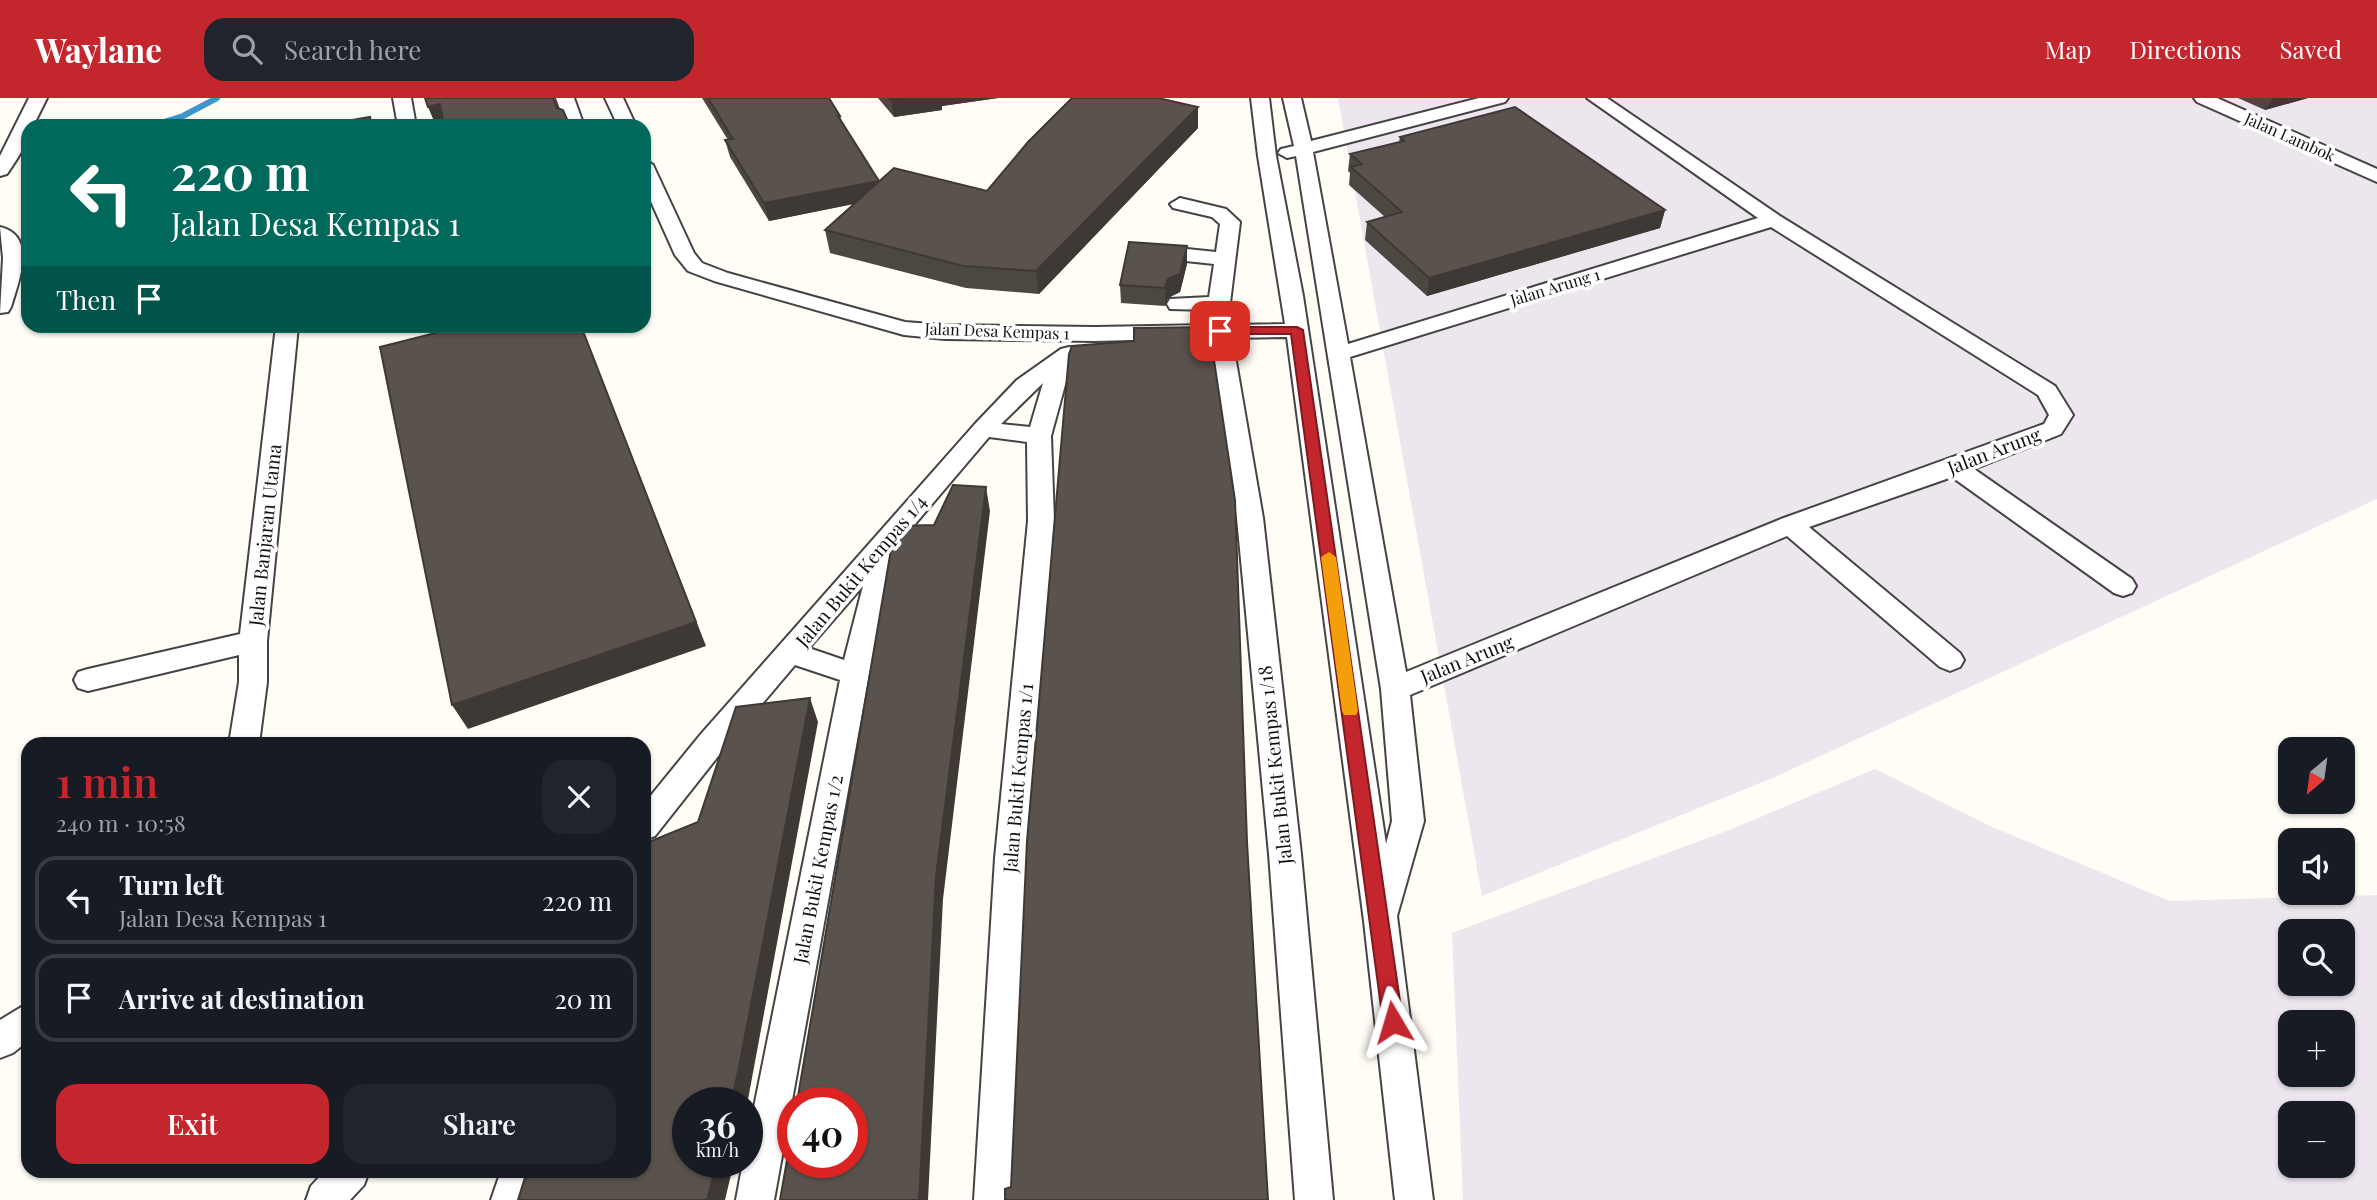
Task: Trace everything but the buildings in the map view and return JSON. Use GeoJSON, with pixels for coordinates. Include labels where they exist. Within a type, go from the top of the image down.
{"type":"FeatureCollection","features":[{"type":"Feature","properties":{"kind":"street"},"geometry":{"type":"LineString","coordinates":[[28,119],[38,98]]}},
{"type":"Feature","properties":{"kind":"street"},"geometry":{"type":"LineString","coordinates":[[402,98],[406,119]]}},
{"type":"Feature","properties":{"kind":"street"},"geometry":{"type":"LineString","coordinates":[[565,98],[572,119]]}},
{"type":"Feature","properties":{"kind":"street"},"geometry":{"type":"LineString","coordinates":[[614,98],[624,119]]}},
{"type":"Feature","properties":{"kind":"street"},"geometry":{"type":"LineString","coordinates":[[1260,98],[1267,156],[1297,330],[1381,921],[1414,1200]]}},
{"type":"Feature","properties":{"kind":"street"},"geometry":{"type":"LineString","coordinates":[[1292,98],[1304,150],[1395,688],[1408,821],[1381,921]]}},
{"type":"Feature","properties":{"kind":"street"},"geometry":{"type":"LineString","coordinates":[[1267,156],[1304,150],[1499,98]]}},
{"type":"Feature","properties":{"kind":"street","name":"Jalan Arung"},"geometry":{"type":"LineString","coordinates":[[1395,688],[1790,525],[2053,429],[2061,415],[2047,391],[1773,220],[1596,98]]}},
{"type":"Feature","properties":{"kind":"street","name":"Jalan Lambok"},"geometry":{"type":"LineString","coordinates":[[2203,98],[2377,176]]}},
{"type":"Feature","properties":{"kind":"street"},"geometry":{"type":"LineString","coordinates":[[0,170],[21,133]]}},
{"type":"Feature","properties":{"kind":"street","name":"Jalan Desa Kempas 1"},"geometry":{"type":"LineString","coordinates":[[651,181],[685,255],[695,267],[721,277],[904,328],[945,332],[1095,334],[1220,317],[1297,330]]}},
{"type":"Feature","properties":{"kind":"street","name":"Jalan Bukit Kempas 1/18"},"geometry":{"type":"LineString","coordinates":[[1180,205],[1219,213],[1230,222],[1220,317],[1250,518],[1285,854],[1314,1200]]}},
{"type":"Feature","properties":{"kind":"street"},"geometry":{"type":"LineString","coordinates":[[651,222],[667,219]]}},
{"type":"Feature","properties":{"kind":"street","name":"Jalan Arung 1"},"geometry":{"type":"LineString","coordinates":[[1337,354],[1773,220]]}},
{"type":"Feature","properties":{"kind":"street"},"geometry":{"type":"LineString","coordinates":[[0,307],[15,253],[5,236]]}},
{"type":"Feature","properties":{"kind":"street"},"geometry":{"type":"LineString","coordinates":[[1145,251],[1225,259]]}},
{"type":"Feature","properties":{"kind":"street"},"geometry":{"type":"LineString","coordinates":[[1178,303],[1220,317]]}},
{"type":"Feature","properties":{"kind":"street","name":"Jalan Banjaran Utama"},"geometry":{"type":"LineString","coordinates":[[245,737],[253,682],[253,641],[286,333]]}},
{"type":"Feature","properties":{"kind":"street","name":"Jalan Bukit Kempas 1/4"},"geometry":{"type":"LineString","coordinates":[[651,818],[712,742],[1024,384],[1095,334]]}},
{"type":"Feature","properties":{"kind":"street","name":"Jalan Bukit Kempas 1/1"},"geometry":{"type":"LineString","coordinates":[[993,1200],[1011,858],[1041,521],[1039,436],[1061,360]]}},
{"type":"Feature","properties":{"kind":"street"},"geometry":{"type":"LineString","coordinates":[[983,429],[1039,436]]}},
{"type":"Feature","properties":{"kind":"street"},"geometry":{"type":"LineString","coordinates":[[1955,467],[2123,586]]}},
{"type":"Feature","properties":{"kind":"street"},"geometry":{"type":"LineString","coordinates":[[1790,525],[1950,660]]}},
{"type":"Feature","properties":{"kind":"street","name":"Jalan Bukit Kempas 1/2"},"geometry":{"type":"LineString","coordinates":[[755,1200],[855,674],[887,539]]}},
{"type":"Feature","properties":{"kind":"street"},"geometry":{"type":"LineString","coordinates":[[88,680],[253,641]]}},
{"type":"Feature","properties":{"kind":"street"},"geometry":{"type":"LineString","coordinates":[[792,653],[855,674]]}},
{"type":"Feature","properties":{"kind":"street"},"geometry":{"type":"LineString","coordinates":[[0,1041],[21,1025]]}},
{"type":"Feature","properties":{"kind":"street"},"geometry":{"type":"LineString","coordinates":[[325,1200],[344,1178]]}},
{"type":"Feature","properties":{"kind":"street"},"geometry":{"type":"LineString","coordinates":[[510,1200],[518,1178]]}},
{"type":"Feature","properties":{"kind":"shaded area"},"geometry":{"type":"Polygon","coordinates":[[[1338,98],[2377,98],[2377,499],[1775,777],[1482,896],[1338,98]]]}},
{"type":"Feature","properties":{"kind":"shaded area"},"geometry":{"type":"Polygon","coordinates":[[[1875,769],[1990,826],[2170,901],[2278,898],[2278,905],[2355,905],[2355,896],[2377,895],[2377,1200],[1463,1200],[1452,933],[1729,830],[1875,769]]]}},
{"type":"Feature","properties":{"kind":"waterway"},"geometry":{"type":"LineString","coordinates":[[173,119],[217,98]]}},
{"type":"Feature","properties":{"kind":"slow traffic"},"geometry":{"type":"LineString","coordinates":[[1329,557],[1350,711]]}},
{"type":"Feature","properties":{"kind":"route"},"geometry":{"type":"LineString","coordinates":[[1220,331],[1297,330],[1393,1022]]}}]}
